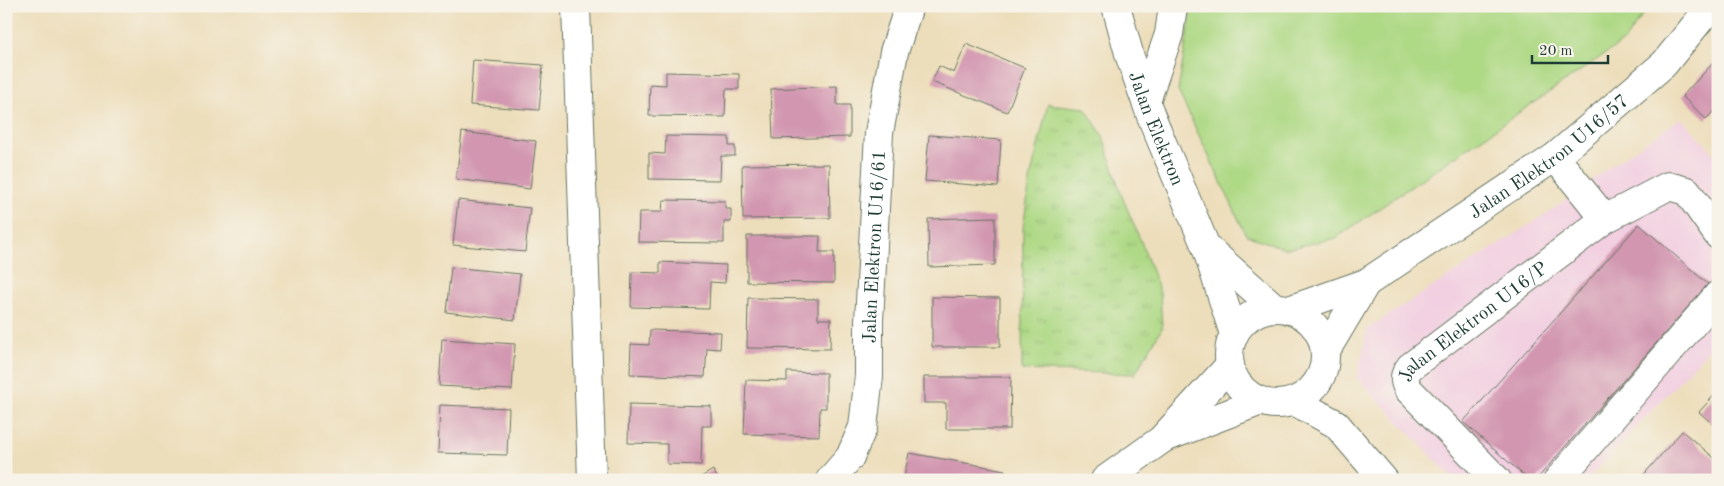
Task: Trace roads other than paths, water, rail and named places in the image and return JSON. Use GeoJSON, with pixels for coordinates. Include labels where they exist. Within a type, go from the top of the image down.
{"type":"FeatureCollection","features":[{"type":"Feature","properties":{"kind":"street"},"geometry":{"type":"LineString","coordinates":[[576,6],[592,480]]}},
{"type":"Feature","properties":{"kind":"street","name":"Jalan Elektron U16/61"},"geometry":{"type":"LineString","coordinates":[[830,480],[850,457],[863,427],[868,376],[879,133],[894,52],[909,6]]}},
{"type":"Feature","properties":{"kind":"street","name":"Jalan Elektron"},"geometry":{"type":"LineString","coordinates":[[1116,6],[1130,57],[1206,248],[1234,334]]}},
{"type":"Feature","properties":{"kind":"street"},"geometry":{"type":"LineString","coordinates":[[1146,101],[1169,34],[1173,6]]}},
{"type":"Feature","properties":{"kind":"street","name":"Jalan Elektron U16/57"},"geometry":{"type":"LineString","coordinates":[[1282,309],[1366,283],[1556,157],[1664,64],[1710,6]]}},
{"type":"Feature","properties":{"kind":"street"},"geometry":{"type":"LineString","coordinates":[[1556,157],[1606,219]]}},
{"type":"Feature","properties":{"kind":"street","name":"Jalan Elektron U16/P"},"geometry":{"type":"LineString","coordinates":[[1497,480],[1408,389],[1404,382],[1405,373],[1410,367],[1606,219],[1668,186],[1688,191],[1718,234]]}},
{"type":"Feature","properties":{"kind":"street","name":"Jalan Elektron"},"geometry":{"type":"LineString","coordinates":[[1206,248],[1282,309]]}},
{"type":"Feature","properties":{"kind":"street","name":"Jalan Elektron U16/57"},"geometry":{"type":"LineString","coordinates":[[1324,359],[1366,283]]}},
{"type":"Feature","properties":{"kind":"street"},"geometry":{"type":"LineString","coordinates":[[1558,480],[1718,295]]}},
{"type":"Feature","properties":{"kind":"street"},"geometry":{"type":"LineString","coordinates":[[1324,359],[1318,381],[1307,393],[1294,401],[1277,404],[1261,401],[1250,396],[1241,388],[1234,377],[1230,365],[1229,349],[1234,334],[1244,321],[1258,312],[1282,309],[1302,316],[1314,325],[1321,338],[1336,424]]}},
{"type":"Feature","properties":{"kind":"street"},"geometry":{"type":"LineString","coordinates":[[1105,480],[1161,440],[1230,365]]}},
{"type":"Feature","properties":{"kind":"street"},"geometry":{"type":"LineString","coordinates":[[1161,440],[1261,401]]}},
{"type":"Feature","properties":{"kind":"street"},"geometry":{"type":"LineString","coordinates":[[1294,401],[1336,424],[1384,480]]}}]}
